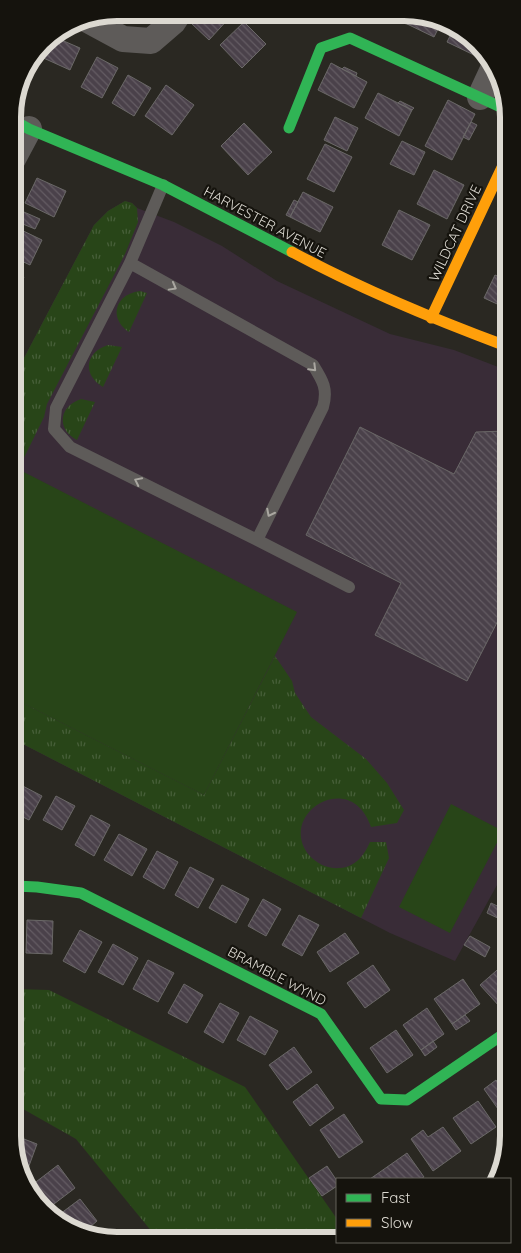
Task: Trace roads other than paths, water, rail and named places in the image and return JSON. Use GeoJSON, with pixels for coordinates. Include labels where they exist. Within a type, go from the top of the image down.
{"type":"FeatureCollection","features":[{"type":"Feature","properties":{"kind":"street"},"geometry":{"type":"LineString","coordinates":[[96,23],[123,38],[151,41],[174,21]]}},
{"type":"Feature","properties":{"kind":"street"},"geometry":{"type":"LineString","coordinates":[[289,128],[321,48],[350,38],[499,106]]}},
{"type":"Feature","properties":{"kind":"street"},"geometry":{"type":"LineString","coordinates":[[480,97],[490,76]]}},
{"type":"Feature","properties":{"kind":"street","name":"HARVESTER AVENUE"},"geometry":{"type":"LineString","coordinates":[[21,124],[164,185],[333,274],[431,318],[500,344]]}},
{"type":"Feature","properties":{"kind":"street","name":"WILDCAT DRIVE"},"geometry":{"type":"LineString","coordinates":[[431,318],[500,172]]}},
{"type":"Feature","properties":{"kind":"street","name":"BRAMBLE WYND"},"geometry":{"type":"LineString","coordinates":[[21,886],[81,893],[321,1014],[381,1099],[407,1100],[500,1036]]}},
{"type":"Feature","properties":{"kind":"lane"},"geometry":{"type":"LineString","coordinates":[[164,185],[130,263],[56,408],[54,430],[70,447],[348,587]]}},
{"type":"Feature","properties":{"kind":"lane"},"geometry":{"type":"LineString","coordinates":[[130,263],[313,366],[322,380],[326,396],[323,407],[257,540]]}}]}
